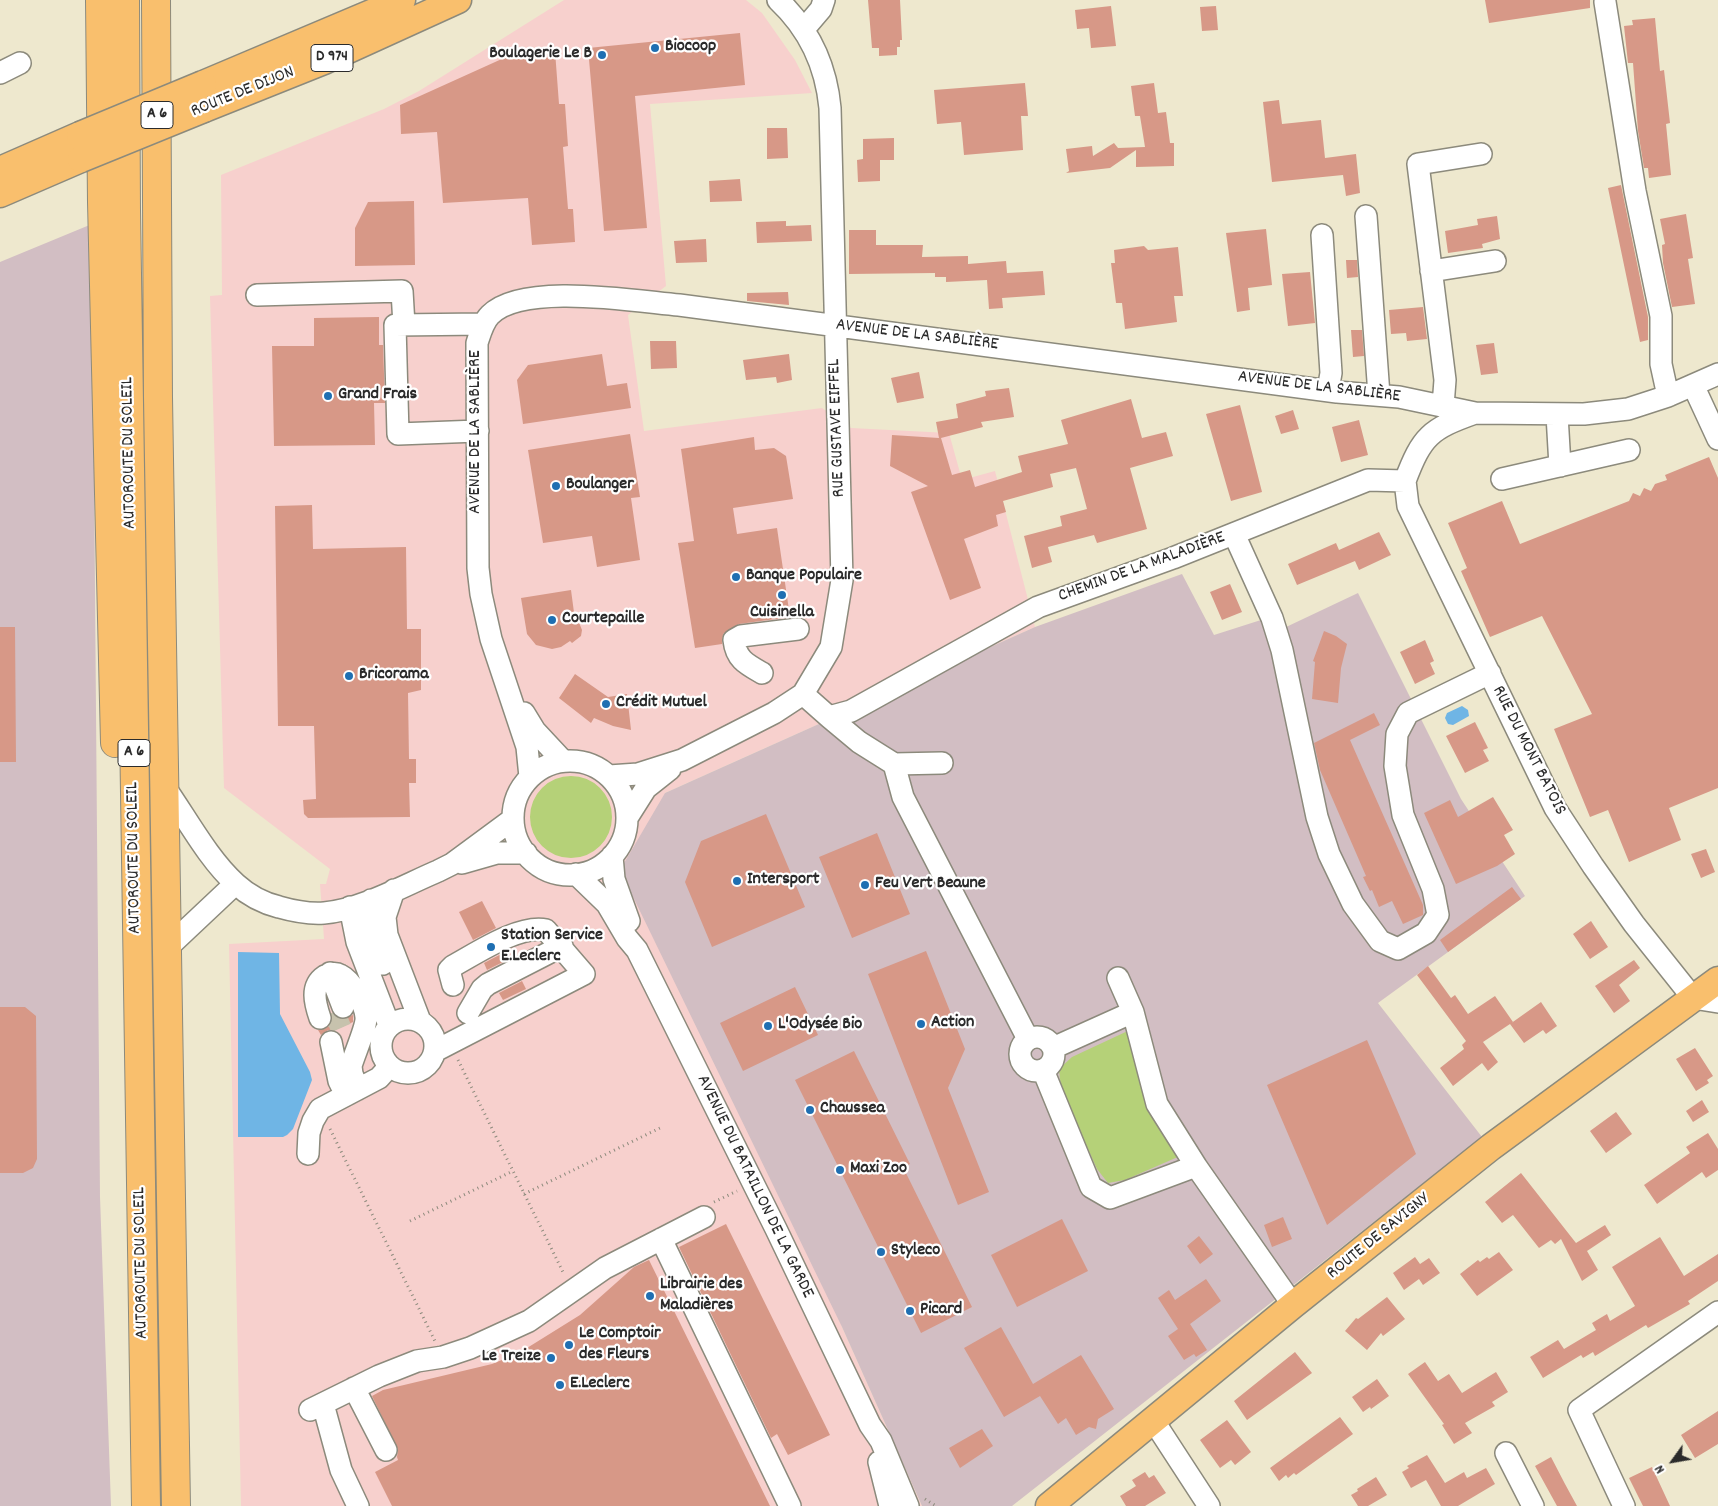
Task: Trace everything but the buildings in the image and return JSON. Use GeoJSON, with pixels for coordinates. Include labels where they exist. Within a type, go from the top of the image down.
{"type":"FeatureCollection","features":[{"type":"Feature","properties":{"kind":"highway"},"geometry":{"type":"LineString","coordinates":[[100,0],[102,202],[119,923],[122,982],[138,1042]]}},
{"type":"Feature","properties":{"kind":"highway","name":"AUTOROUTE DU SOLEIL"},"geometry":{"type":"LineString","coordinates":[[125,0],[126,199],[146,1506]]}},
{"type":"Feature","properties":{"kind":"highway","name":"AUTOROUTE DU SOLEIL"},"geometry":{"type":"LineString","coordinates":[[156,0],[164,786],[176,1506]]}},
{"type":"Feature","properties":{"kind":"highway"},"geometry":{"type":"LineString","coordinates":[[157,230],[166,203],[170,0]]}},
{"type":"Feature","properties":{"kind":"main road","name":"ROUTE DE DIJON"},"geometry":{"type":"LineString","coordinates":[[9,178],[203,96],[402,0]]}},
{"type":"Feature","properties":{"kind":"main road","name":"ROUTE DE DIJON"},"geometry":{"type":"LineString","coordinates":[[203,96],[350,50],[458,0]]}},
{"type":"Feature","properties":{"kind":"main road","name":"ROUTE DE SAVIGNY"},"geometry":{"type":"LineString","coordinates":[[1049,1506],[1293,1305],[1491,1147],[1706,1000],[1718,980]]}},
{"type":"Feature","properties":{"kind":"street","name":"RUE GUSTAVE EIFFEL"},"geometry":{"type":"LineString","coordinates":[[609,776],[638,774],[682,760],[774,713],[803,694],[831,647],[842,580],[828,89],[816,48],[804,29],[778,0]]}},
{"type":"Feature","properties":{"kind":"street"},"geometry":{"type":"LineString","coordinates":[[804,29],[821,9],[824,0]]}},
{"type":"Feature","properties":{"kind":"street"},"geometry":{"type":"LineString","coordinates":[[1606,2],[1635,191],[1661,316],[1661,364],[1668,396]]}},
{"type":"Feature","properties":{"kind":"street"},"geometry":{"type":"LineString","coordinates":[[0,73],[20,63]]}},
{"type":"Feature","properties":{"kind":"street"},"geometry":{"type":"LineString","coordinates":[[1443,406],[1445,380],[1418,164],[1481,154]]}},
{"type":"Feature","properties":{"kind":"street"},"geometry":{"type":"LineString","coordinates":[[1366,216],[1379,395]]}},
{"type":"Feature","properties":{"kind":"street"},"geometry":{"type":"LineString","coordinates":[[1322,235],[1331,373],[1328,390]]}},
{"type":"Feature","properties":{"kind":"street"},"geometry":{"type":"LineString","coordinates":[[1431,271],[1495,261]]}},
{"type":"Feature","properties":{"kind":"street"},"geometry":{"type":"LineString","coordinates":[[257,295],[402,291],[404,325]]}},
{"type":"Feature","properties":{"kind":"street","name":"AVENUE DE LA SABLIÈRE"},"geometry":{"type":"LineString","coordinates":[[530,776],[527,747],[512,707],[508,686],[491,639],[481,594],[478,532],[477,343],[488,316],[506,303],[525,299],[581,296],[679,305],[1328,390],[1399,396],[1475,413],[1556,415],[1628,409],[1668,396],[1718,374]]}},
{"type":"Feature","properties":{"kind":"street"},"geometry":{"type":"LineString","coordinates":[[478,431],[398,434],[395,325],[484,324]]}},
{"type":"Feature","properties":{"kind":"street"},"geometry":{"type":"LineString","coordinates":[[1693,385],[1718,439]]}},
{"type":"Feature","properties":{"kind":"street"},"geometry":{"type":"LineString","coordinates":[[1405,481],[1416,452],[1432,431],[1475,413]]}},
{"type":"Feature","properties":{"kind":"street"},"geometry":{"type":"LineString","coordinates":[[1556,415],[1560,466]]}},
{"type":"Feature","properties":{"kind":"street"},"geometry":{"type":"LineString","coordinates":[[1502,479],[1628,450]]}},
{"type":"Feature","properties":{"kind":"street","name":"CHEMIN DE LA MALADIÈRE"},"geometry":{"type":"LineString","coordinates":[[829,717],[851,711],[1038,607],[1234,534],[1368,480],[1405,481]]}},
{"type":"Feature","properties":{"kind":"street","name":"RUE DU MONT BATOIS"},"geometry":{"type":"LineString","coordinates":[[1405,481],[1408,506],[1555,808],[1624,909],[1706,1000]]}},
{"type":"Feature","properties":{"kind":"street"},"geometry":{"type":"LineString","coordinates":[[1234,534],[1272,618],[1282,650],[1317,817],[1329,854],[1352,904],[1380,941],[1398,949],[1426,933],[1438,915],[1433,890],[1404,815],[1396,766],[1397,734],[1408,713],[1490,674]]}},
{"type":"Feature","properties":{"kind":"street"},"geometry":{"type":"LineString","coordinates":[[762,673],[744,663],[735,652],[734,640],[741,636],[798,629]]}},
{"type":"Feature","properties":{"kind":"street","name":"AVENUE DE LA SABLIÈRE"},"geometry":{"type":"LineString","coordinates":[[508,686],[535,731],[563,761]]}},
{"type":"Feature","properties":{"kind":"street"},"geometry":{"type":"LineString","coordinates":[[803,694],[859,742],[894,764],[942,763]]}},
{"type":"Feature","properties":{"kind":"street","name":"RUE GUSTAVE EIFFEL"},"geometry":{"type":"LineString","coordinates":[[627,818],[646,788],[682,760]]}},
{"type":"Feature","properties":{"kind":"street"},"geometry":{"type":"LineString","coordinates":[[563,761],[580,761],[596,767],[609,776],[619,789],[625,803],[627,818],[620,845],[612,856],[601,865],[576,874],[562,874],[548,870],[526,853],[516,837],[513,819],[515,803],[521,789],[530,776],[545,766],[563,761]]}},
{"type":"Feature","properties":{"kind":"street"},"geometry":{"type":"LineString","coordinates":[[894,764],[903,797],[1028,1039]]}},
{"type":"Feature","properties":{"kind":"street"},"geometry":{"type":"LineString","coordinates":[[164,786],[235,884],[250,895],[272,905],[294,911],[321,913],[371,900],[452,864],[513,819]]}},
{"type":"Feature","properties":{"kind":"street"},"geometry":{"type":"LineString","coordinates":[[452,864],[466,863],[496,853],[526,853]]}},
{"type":"Feature","properties":{"kind":"street","name":"AVENUE DU BATAILLON DE LA GARDE"},"geometry":{"type":"LineString","coordinates":[[612,856],[614,880],[635,934],[637,950]]}},
{"type":"Feature","properties":{"kind":"street","name":"AVENUE DU BATAILLON DE LA GARDE"},"geometry":{"type":"LineString","coordinates":[[576,874],[607,904],[626,938],[637,950],[870,1425],[881,1441],[908,1506]]}},
{"type":"Feature","properties":{"kind":"street"},"geometry":{"type":"LineString","coordinates":[[167,948],[235,884]]}},
{"type":"Feature","properties":{"kind":"street"},"geometry":{"type":"LineString","coordinates":[[394,890],[385,917],[404,1022]]}},
{"type":"Feature","properties":{"kind":"street"},"geometry":{"type":"LineString","coordinates":[[371,900],[369,922],[372,935],[404,1022]]}},
{"type":"Feature","properties":{"kind":"street"},"geometry":{"type":"LineString","coordinates":[[350,907],[357,942],[404,1022],[432,1034],[442,1047]]}},
{"type":"Feature","properties":{"kind":"street"},"geometry":{"type":"LineString","coordinates":[[404,1022],[380,1041],[380,1050],[390,1067],[398,1072],[416,1072],[429,1063],[442,1047],[473,1021],[584,974],[562,946],[546,930],[537,928],[526,930],[453,966],[449,970],[448,975],[473,1021]]}},
{"type":"Feature","properties":{"kind":"street"},"geometry":{"type":"LineString","coordinates":[[473,1021],[482,989],[488,984],[562,946]]}},
{"type":"Feature","properties":{"kind":"street"},"geometry":{"type":"LineString","coordinates":[[339,974],[350,984],[361,1002],[366,1017],[351,1066],[352,1092],[336,1066],[338,1024],[325,977],[339,974]]}},
{"type":"Feature","properties":{"kind":"street"},"geometry":{"type":"LineString","coordinates":[[1118,978],[1133,1012],[1157,1104],[1196,1166],[1293,1305]]}},
{"type":"Feature","properties":{"kind":"street"},"geometry":{"type":"LineString","coordinates":[[1053,1048],[1133,1012]]}},
{"type":"Feature","properties":{"kind":"street"},"geometry":{"type":"LineString","coordinates":[[1033,1037],[1044,1038],[1053,1048],[1052,1063],[1043,1070],[1027,1068],[1020,1059],[1020,1048],[1028,1039],[1033,1037]]}},
{"type":"Feature","properties":{"kind":"street"},"geometry":{"type":"LineString","coordinates":[[308,1154],[309,1133],[312,1121],[320,1109],[379,1078],[390,1067]]}},
{"type":"Feature","properties":{"kind":"street"},"geometry":{"type":"LineString","coordinates":[[1043,1070],[1091,1187],[1110,1198],[1196,1166]]}},
{"type":"Feature","properties":{"kind":"street"},"geometry":{"type":"LineString","coordinates":[[358,1506],[341,1470],[316,1407],[416,1361],[443,1357],[470,1348],[529,1321],[605,1268],[660,1240],[706,1211]]}},
{"type":"Feature","properties":{"kind":"street"},"geometry":{"type":"LineString","coordinates":[[660,1240],[790,1506]]}},
{"type":"Feature","properties":{"kind":"street"},"geometry":{"type":"LineString","coordinates":[[1624,1506],[1579,1410],[1718,1312]]}},
{"type":"Feature","properties":{"kind":"street"},"geometry":{"type":"LineString","coordinates":[[354,1388],[386,1450]]}},
{"type":"Feature","properties":{"kind":"street"},"geometry":{"type":"LineString","coordinates":[[1153,1420],[1210,1506]]}},
{"type":"Feature","properties":{"kind":"street","name":"AVENUE DU BATAILLON DE LA GARDE"},"geometry":{"type":"LineString","coordinates":[[870,1425],[873,1444],[890,1506]]}},
{"type":"Feature","properties":{"kind":"street"},"geometry":{"type":"LineString","coordinates":[[1506,1452],[1529,1505]]}},
{"type":"Feature","properties":{"kind":"path"},"geometry":{"type":"LineString","coordinates":[[442,1047],[513,1171],[573,1292]]}},
{"type":"Feature","properties":{"kind":"path"},"geometry":{"type":"LineString","coordinates":[[320,1109],[443,1357]]}},
{"type":"Feature","properties":{"kind":"path"},"geometry":{"type":"LineString","coordinates":[[524,1194],[660,1128]]}},
{"type":"Feature","properties":{"kind":"path"},"geometry":{"type":"LineString","coordinates":[[410,1221],[513,1171]]}},
{"type":"Feature","properties":{"kind":"path"},"geometry":{"type":"LineString","coordinates":[[706,1211],[743,1188],[746,1194],[756,1190]]}},
{"type":"Feature","properties":{"kind":"shaded area"},"geometry":{"type":"Polygon","coordinates":[[[564,0],[746,0],[762,13],[795,60],[812,93],[650,104],[666,286],[628,315],[644,431],[822,408],[851,428],[949,433],[962,480],[995,471],[1035,627],[665,793],[842,1327],[922,1506],[241,1506],[229,944],[324,939],[320,884],[326,884],[330,869],[224,788],[210,296],[222,295],[221,175],[384,109],[419,91],[564,0]]]}},
{"type":"Feature","properties":{"kind":"shaded area"},"geometry":{"type":"Polygon","coordinates":[[[92,224],[100,1197],[111,1506],[0,1506],[0,262],[92,224]]]}},
{"type":"Feature","properties":{"kind":"shaded area"},"geometry":{"type":"Polygon","coordinates":[[[1182,574],[1214,635],[1261,620],[1284,628],[1358,593],[1461,799],[1525,896],[1378,1003],[1482,1137],[1012,1506],[922,1506],[842,1327],[620,870],[665,793],[1035,627],[1182,574]]]}},
{"type":"Feature","properties":{"kind":"green space"},"geometry":{"type":"Polygon","coordinates":[[[563,776],[579,776],[594,783],[605,794],[612,809],[609,833],[600,846],[579,858],[563,858],[548,851],[537,840],[530,825],[530,809],[537,794],[548,783],[563,776]]]}},
{"type":"Feature","properties":{"kind":"green space"},"geometry":{"type":"Polygon","coordinates":[[[1132,1029],[1180,1156],[1125,1180],[1108,1183],[1097,1169],[1061,1089],[1059,1069],[1072,1057],[1132,1029]]]}},
{"type":"Feature","properties":{"kind":"water"},"geometry":{"type":"Polygon","coordinates":[[[1462,706],[1468,710],[1469,716],[1453,725],[1448,724],[1445,718],[1447,713],[1462,706]]]}},
{"type":"Feature","properties":{"kind":"water"},"geometry":{"type":"Polygon","coordinates":[[[238,952],[279,953],[280,1014],[310,1072],[312,1080],[293,1129],[283,1137],[238,1137],[238,952]]]}},
{"type":"Feature","properties":{"kind":"tunnel"},"geometry":{"type":"LineString","coordinates":[[334,1012],[341,1028]]}},
{"type":"Feature","properties":{"kind":"place","name":"Biocoop"},"geometry":{"type":"Point","coordinates":[655,48]}},
{"type":"Feature","properties":{"kind":"place","name":"Boulagerie Le B"},"geometry":{"type":"Point","coordinates":[602,55]}},
{"type":"Feature","properties":{"kind":"place","name":"Grand Frais"},"geometry":{"type":"Point","coordinates":[328,396]}},
{"type":"Feature","properties":{"kind":"place","name":"Boulanger"},"geometry":{"type":"Point","coordinates":[556,486]}},
{"type":"Feature","properties":{"kind":"place","name":"Banque Populaire"},"geometry":{"type":"Point","coordinates":[736,577]}},
{"type":"Feature","properties":{"kind":"place","name":"Cuisinella"},"geometry":{"type":"Point","coordinates":[782,595]}},
{"type":"Feature","properties":{"kind":"place","name":"Courtepaille"},"geometry":{"type":"Point","coordinates":[552,620]}},
{"type":"Feature","properties":{"kind":"place","name":"Bricorama"},"geometry":{"type":"Point","coordinates":[349,676]}},
{"type":"Feature","properties":{"kind":"place","name":"Crédit Mutuel"},"geometry":{"type":"Point","coordinates":[606,704]}},
{"type":"Feature","properties":{"kind":"place","name":"Intersport"},"geometry":{"type":"Point","coordinates":[737,881]}},
{"type":"Feature","properties":{"kind":"place","name":"Feu Vert Beaune"},"geometry":{"type":"Point","coordinates":[865,885]}},
{"type":"Feature","properties":{"kind":"place","name":"Station Service E.Leclerc"},"geometry":{"type":"Point","coordinates":[491,947]}},
{"type":"Feature","properties":{"kind":"place","name":"Action"},"geometry":{"type":"Point","coordinates":[921,1024]}},
{"type":"Feature","properties":{"kind":"place","name":"L'Odysée Bio"},"geometry":{"type":"Point","coordinates":[768,1026]}},
{"type":"Feature","properties":{"kind":"place","name":"Chaussea"},"geometry":{"type":"Point","coordinates":[810,1110]}},
{"type":"Feature","properties":{"kind":"place","name":"Maxi Zoo"},"geometry":{"type":"Point","coordinates":[840,1170]}},
{"type":"Feature","properties":{"kind":"place","name":"Styleco"},"geometry":{"type":"Point","coordinates":[881,1252]}},
{"type":"Feature","properties":{"kind":"place","name":"Librairie des Maladières"},"geometry":{"type":"Point","coordinates":[650,1296]}},
{"type":"Feature","properties":{"kind":"place","name":"Picard"},"geometry":{"type":"Point","coordinates":[910,1311]}},
{"type":"Feature","properties":{"kind":"place","name":"Le Comptoir des Fleurs"},"geometry":{"type":"Point","coordinates":[569,1345]}},
{"type":"Feature","properties":{"kind":"place","name":"Le Treize"},"geometry":{"type":"Point","coordinates":[551,1358]}},
{"type":"Feature","properties":{"kind":"place","name":"E.Leclerc"},"geometry":{"type":"Point","coordinates":[560,1385]}}]}
